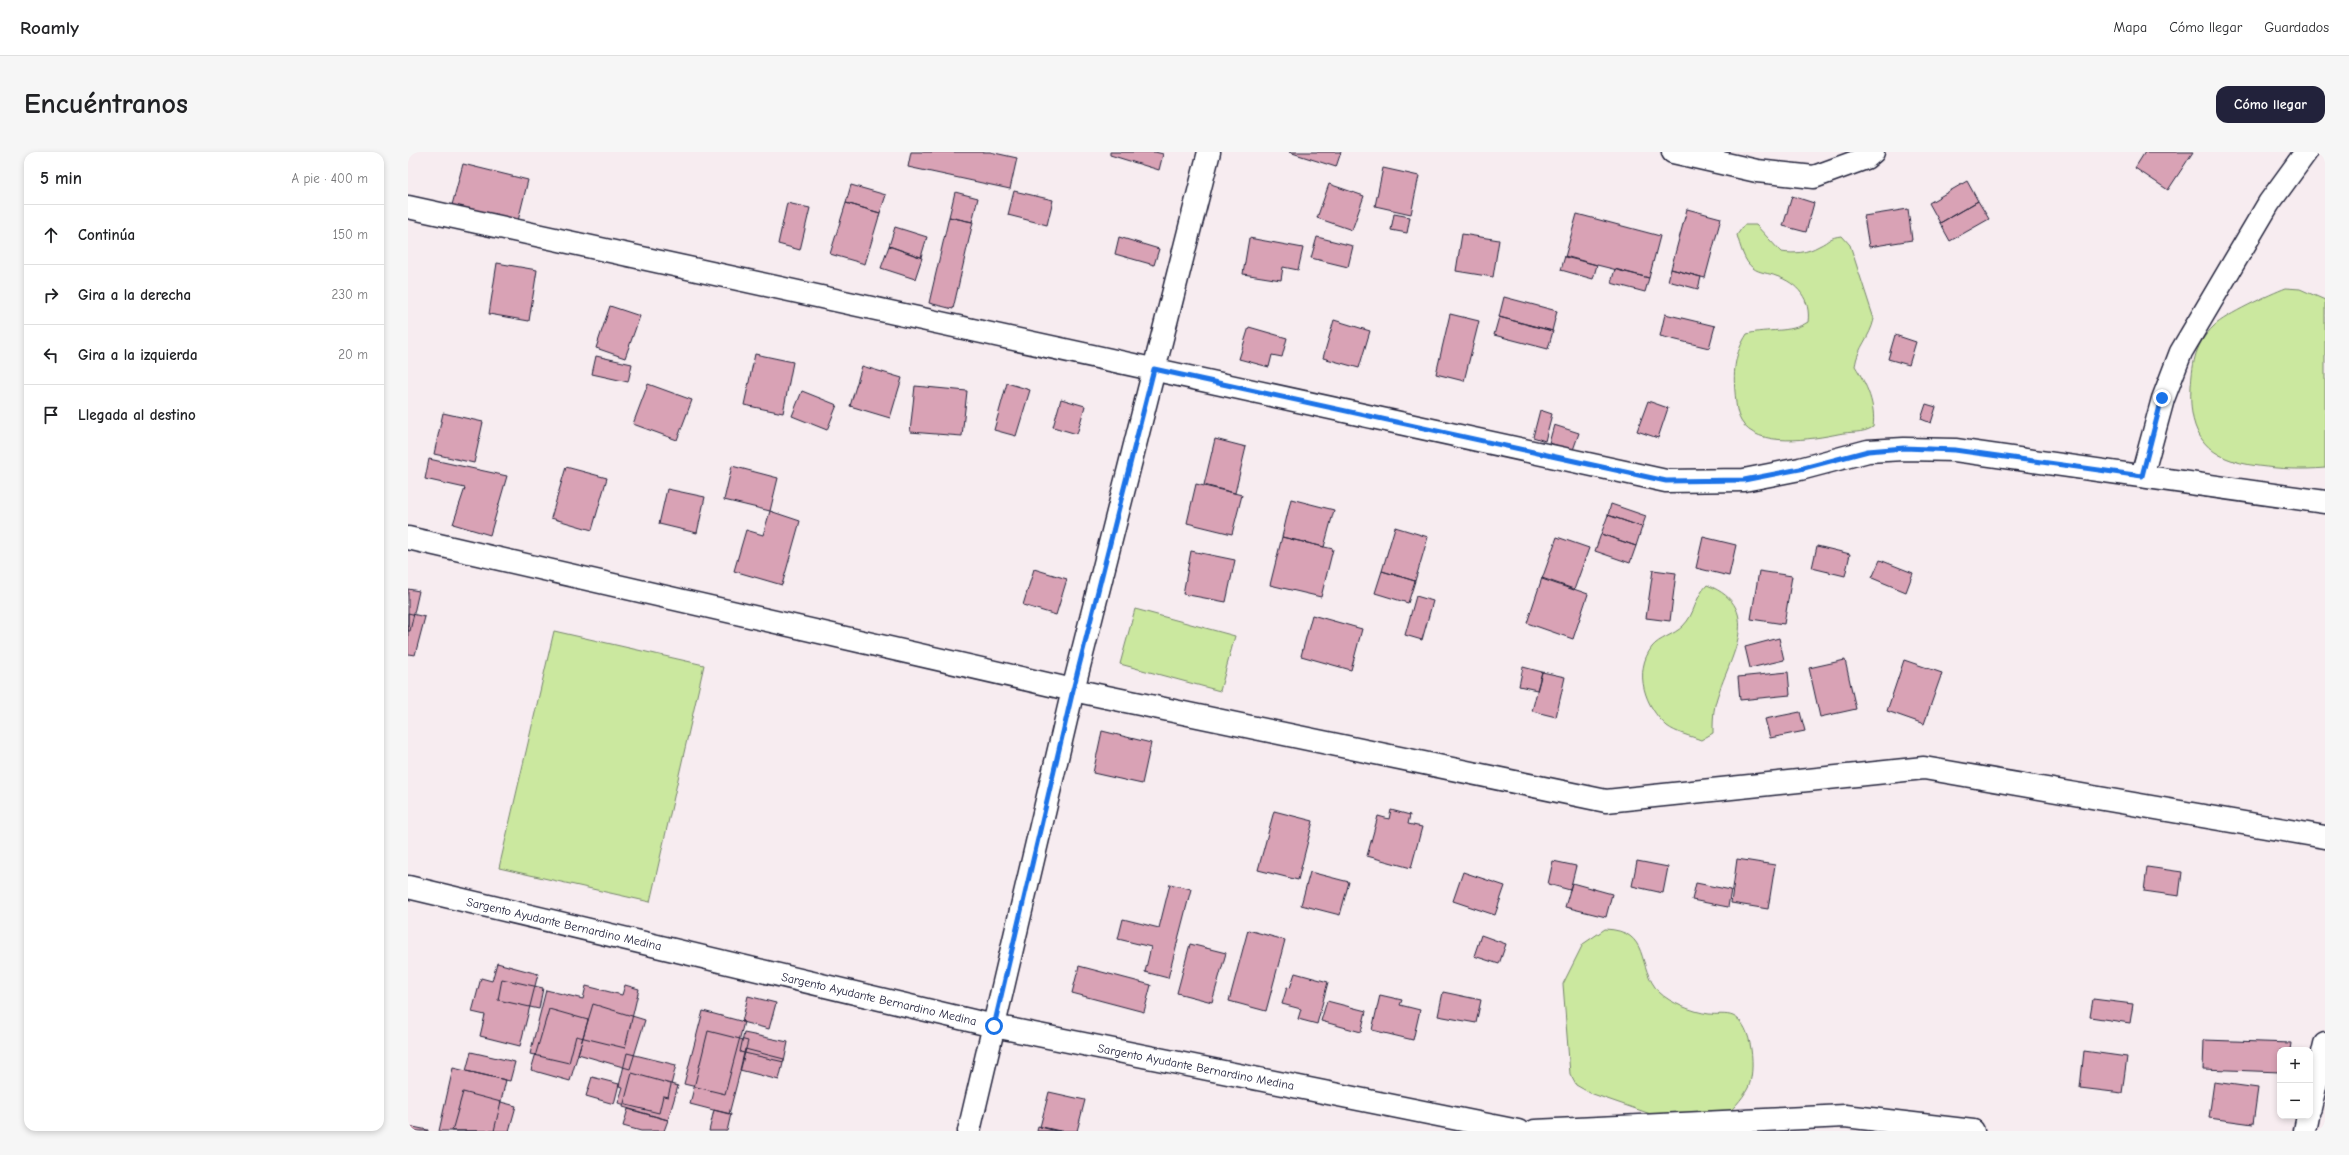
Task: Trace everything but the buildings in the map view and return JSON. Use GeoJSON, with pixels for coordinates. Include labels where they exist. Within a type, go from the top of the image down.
{"type":"FeatureCollection","features":[{"type":"Feature","properties":{"kind":"street"},"geometry":{"type":"LineString","coordinates":[[970,1131],[1073,690],[1208,152]]}},
{"type":"Feature","properties":{"kind":"street"},"geometry":{"type":"LineString","coordinates":[[1673,152],[1757,171],[1814,177],[1866,158],[1873,152]]}},
{"type":"Feature","properties":{"kind":"street"},"geometry":{"type":"LineString","coordinates":[[2142,476],[2162,398],[2181,352],[2269,203],[2306,152]]}},
{"type":"Feature","properties":{"kind":"street"},"geometry":{"type":"LineString","coordinates":[[408,207],[1666,481],[1744,480],[1800,469],[1868,451],[1904,448],[1955,450],[2325,502]]}},
{"type":"Feature","properties":{"kind":"street"},"geometry":{"type":"LineString","coordinates":[[408,538],[1073,690],[1606,801],[1924,768],[2325,837]]}},
{"type":"Feature","properties":{"kind":"street","name":"Sargento Ayudante Bernardino Medina"},"geometry":{"type":"LineString","coordinates":[[408,887],[994,1026],[1518,1131]]}},
{"type":"Feature","properties":{"kind":"street"},"geometry":{"type":"LineString","coordinates":[[2313,1095],[2325,1044]]}},
{"type":"Feature","properties":{"kind":"street"},"geometry":{"type":"LineString","coordinates":[[1535,1131],[1844,1116],[1973,1131]]}},
{"type":"Feature","properties":{"kind":"street"},"geometry":{"type":"LineString","coordinates":[[2305,1131],[2307,1119]]}},
{"type":"Feature","properties":{"kind":"green space"},"geometry":{"type":"Polygon","coordinates":[[[1744,225],[1756,225],[1781,252],[1805,252],[1832,238],[1842,236],[1850,245],[1874,319],[1855,366],[1870,395],[1874,419],[1873,427],[1861,432],[1786,440],[1759,436],[1749,430],[1741,421],[1736,403],[1734,384],[1735,369],[1737,355],[1747,334],[1793,328],[1808,322],[1805,300],[1797,288],[1784,279],[1755,270],[1747,262],[1737,235],[1744,225]]]}},
{"type":"Feature","properties":{"kind":"green space"},"geometry":{"type":"Polygon","coordinates":[[[2286,288],[2300,289],[2325,300],[2325,468],[2300,469],[2267,467],[2241,463],[2226,458],[2214,451],[2205,443],[2198,432],[2193,419],[2191,386],[2194,361],[2203,339],[2214,326],[2228,316],[2286,288]]]}},
{"type":"Feature","properties":{"kind":"green space"},"geometry":{"type":"Polygon","coordinates":[[[1707,585],[1726,595],[1736,608],[1739,622],[1738,638],[1715,705],[1713,715],[1713,733],[1701,740],[1675,731],[1659,718],[1644,689],[1643,667],[1646,657],[1652,647],[1659,641],[1675,632],[1687,621],[1700,595],[1707,585]]]}},
{"type":"Feature","properties":{"kind":"green space"},"geometry":{"type":"Polygon","coordinates":[[[1135,609],[1235,636],[1220,691],[1120,664],[1135,609]]]}},
{"type":"Feature","properties":{"kind":"green space"},"geometry":{"type":"Polygon","coordinates":[[[554,631],[704,665],[650,902],[499,868],[554,631]]]}},
{"type":"Feature","properties":{"kind":"green space"},"geometry":{"type":"Polygon","coordinates":[[[1605,929],[1620,931],[1630,936],[1641,952],[1652,982],[1659,992],[1669,1000],[1696,1011],[1709,1014],[1733,1016],[1740,1021],[1745,1028],[1751,1049],[1752,1071],[1750,1081],[1743,1096],[1723,1119],[1662,1118],[1590,1093],[1576,1085],[1570,1074],[1563,984],[1583,944],[1605,929]]]}},
{"type":"Feature","properties":{"kind":"route"},"geometry":{"type":"LineString","coordinates":[[994,1026],[1073,690],[1154,369],[1666,481],[1744,480],[1800,469],[1868,451],[1904,448],[1955,450],[2142,476],[2162,398]]}}]}
